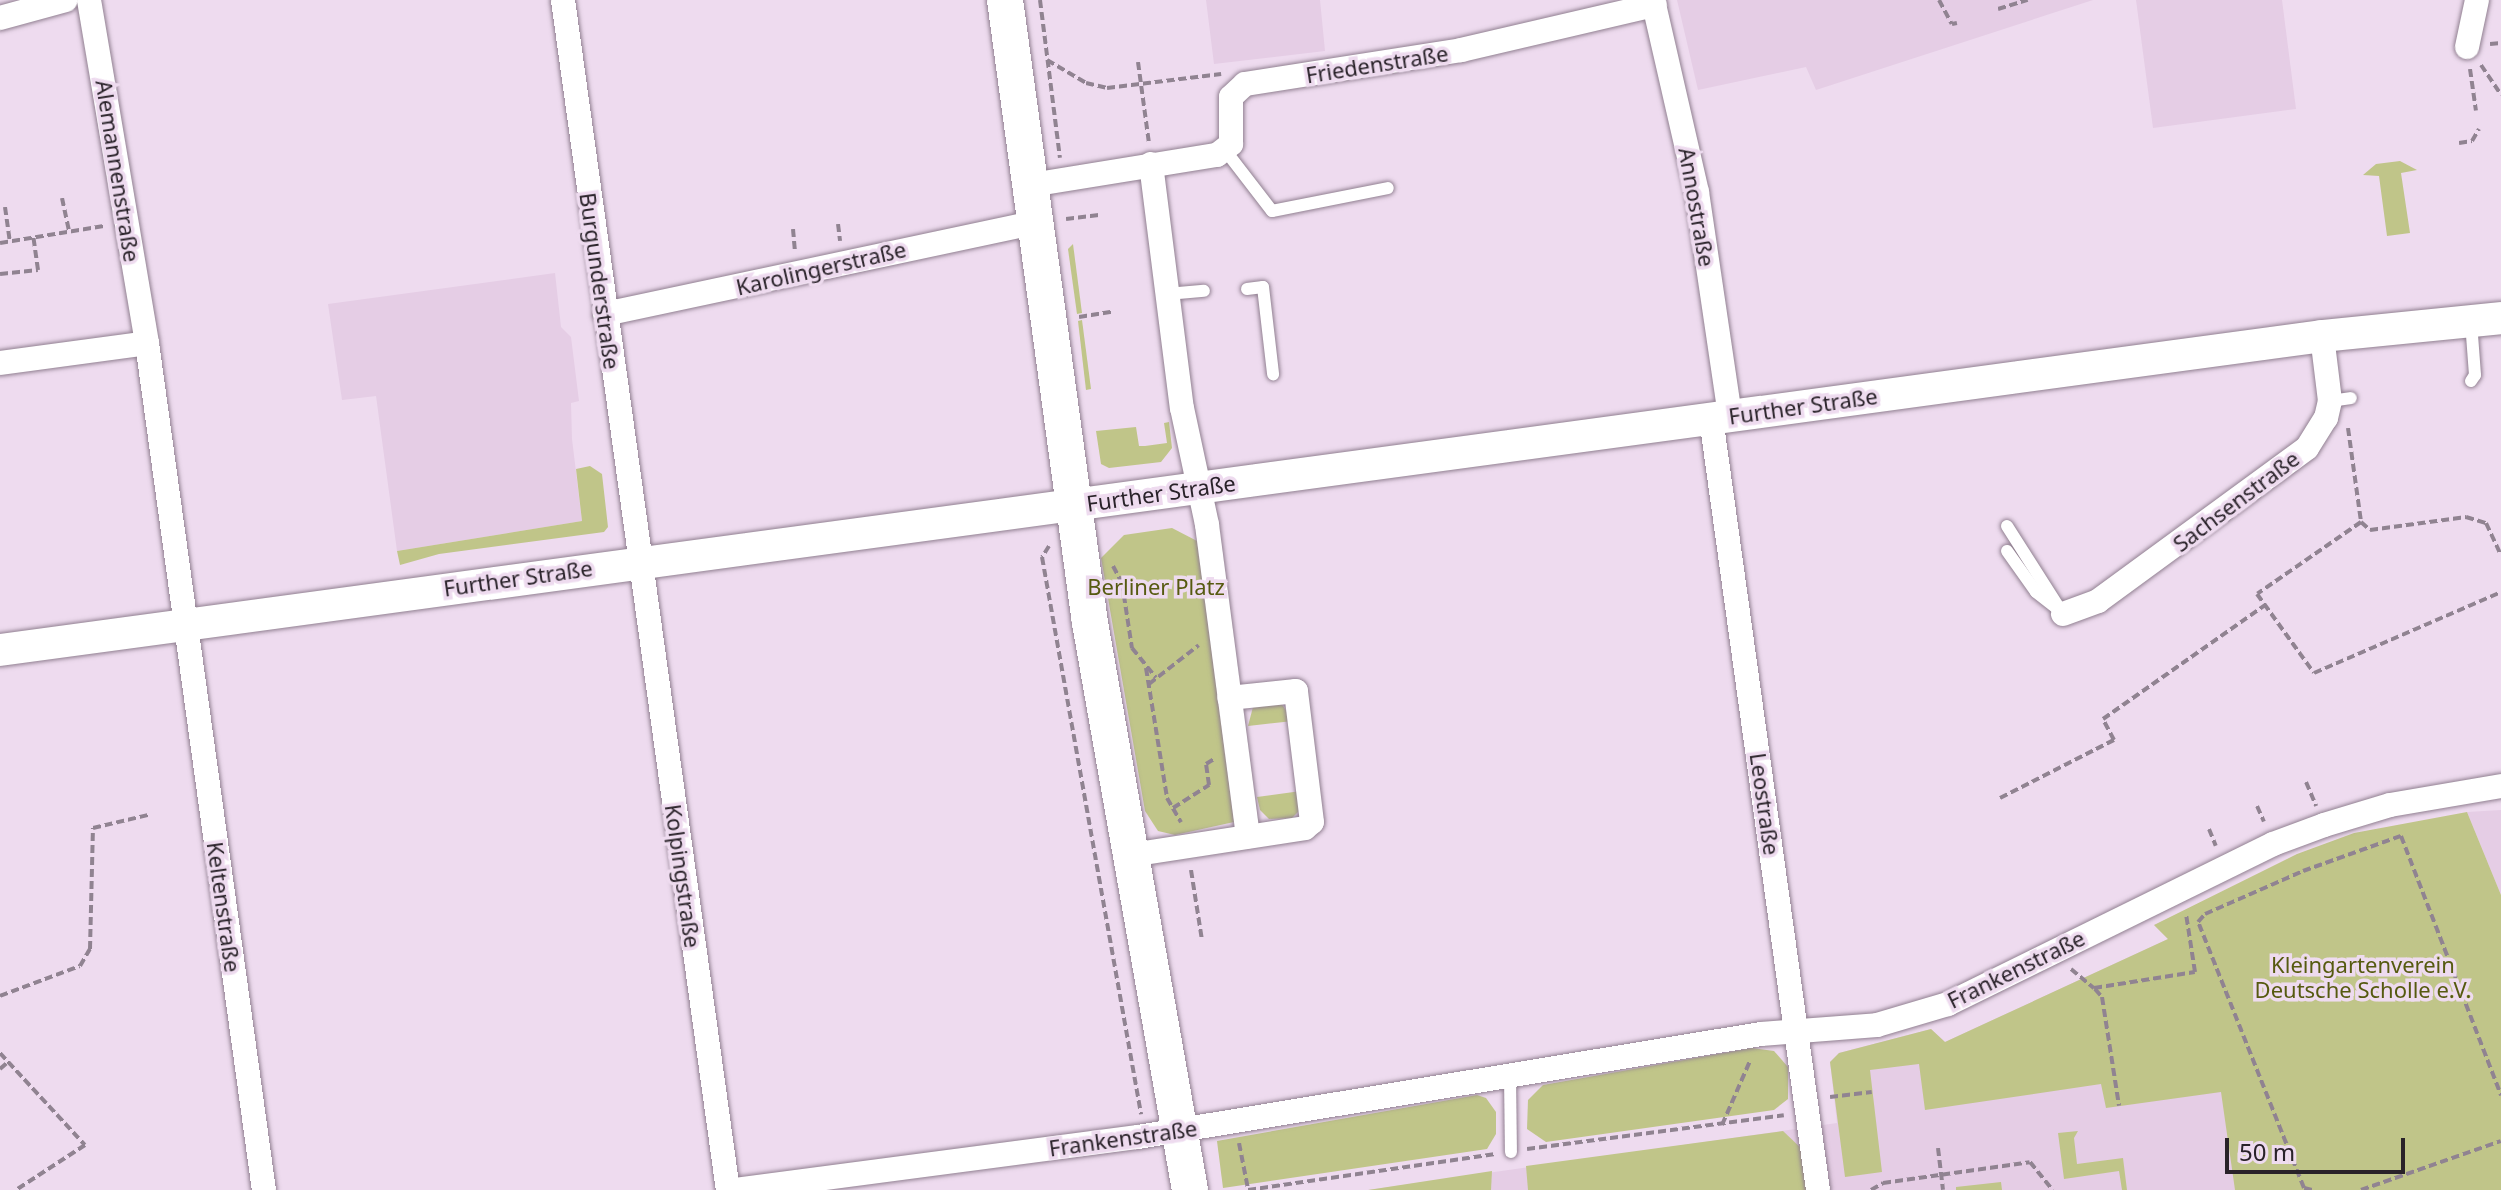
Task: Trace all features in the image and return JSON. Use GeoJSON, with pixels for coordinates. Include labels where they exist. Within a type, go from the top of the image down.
{"type":"FeatureCollection","features":[{"type":"Feature","properties":{"kind":"main road"},"geometry":{"type":"LineString","coordinates":[[1005,0],[1046,181],[1036,222],[1074,505],[1131,855],[1164,1133],[1190,1190]]}},
{"type":"Feature","properties":{"kind":"main road","name":"Further Straße"},"geometry":{"type":"LineString","coordinates":[[0,650],[2322,336],[2486,318]]}},
{"type":"Feature","properties":{"kind":"street","name":"Alemannenstraße"},"geometry":{"type":"LineString","coordinates":[[89,0],[147,343],[184,625]]}},
{"type":"Feature","properties":{"kind":"street","name":"Burgunderstraße"},"geometry":{"type":"LineString","coordinates":[[563,0],[637,562]]}},
{"type":"Feature","properties":{"kind":"street"},"geometry":{"type":"LineString","coordinates":[[2467,47],[2477,0]]}},
{"type":"Feature","properties":{"kind":"street"},"geometry":{"type":"LineString","coordinates":[[0,18],[60,1]]}},
{"type":"Feature","properties":{"kind":"street","name":"Friedenstraße"},"geometry":{"type":"LineString","coordinates":[[1237,89],[1461,50],[1654,2]]}},
{"type":"Feature","properties":{"kind":"street","name":"Annostraße"},"geometry":{"type":"LineString","coordinates":[[1654,2],[1697,192],[1720,417]]}},
{"type":"Feature","properties":{"kind":"street"},"geometry":{"type":"LineString","coordinates":[[1046,181],[1225,150],[1232,136],[1229,107],[1237,89]]}},
{"type":"Feature","properties":{"kind":"street"},"geometry":{"type":"LineString","coordinates":[[1151,164],[1167,294],[1220,629],[1248,836]]}},
{"type":"Feature","properties":{"kind":"street","name":"Karolingerstraße"},"geometry":{"type":"LineString","coordinates":[[605,314],[1036,222]]}},
{"type":"Feature","properties":{"kind":"street"},"geometry":{"type":"LineString","coordinates":[[2322,336],[2342,399]]}},
{"type":"Feature","properties":{"kind":"street"},"geometry":{"type":"LineString","coordinates":[[0,363],[147,343]]}},
{"type":"Feature","properties":{"kind":"street","name":"Sachsenstraße"},"geometry":{"type":"LineString","coordinates":[[2063,614],[2098,601],[2307,448],[2342,399]]}},
{"type":"Feature","properties":{"kind":"street","name":"Leostraße"},"geometry":{"type":"LineString","coordinates":[[1720,417],[1818,1190]]}},
{"type":"Feature","properties":{"kind":"street","name":"Kolpingstraße"},"geometry":{"type":"LineString","coordinates":[[637,562],[728,1190]]}},
{"type":"Feature","properties":{"kind":"street","name":"Keltenstraße"},"geometry":{"type":"LineString","coordinates":[[184,625],[264,1190]]}},
{"type":"Feature","properties":{"kind":"street"},"geometry":{"type":"LineString","coordinates":[[1131,855],[1312,822],[1305,741],[1296,691],[1229,698]]}},
{"type":"Feature","properties":{"kind":"street","name":"Frankenstraße"},"geometry":{"type":"LineString","coordinates":[[734,1190],[1164,1133],[1761,1034],[1838,1032],[1911,1016],[2054,952],[2182,888],[2324,825],[2390,805],[2501,786]]}},
{"type":"Feature","properties":{"kind":"lane"},"geometry":{"type":"LineString","coordinates":[[1225,150],[1272,211],[1388,188]]}},
{"type":"Feature","properties":{"kind":"lane"},"geometry":{"type":"LineString","coordinates":[[1247,289],[1263,287],[1273,374]]}},
{"type":"Feature","properties":{"kind":"lane"},"geometry":{"type":"LineString","coordinates":[[1167,294],[1204,291]]}},
{"type":"Feature","properties":{"kind":"lane"},"geometry":{"type":"LineString","coordinates":[[2471,381],[2475,375],[2486,318]]}},
{"type":"Feature","properties":{"kind":"lane"},"geometry":{"type":"LineString","coordinates":[[2007,526],[2063,614]]}},
{"type":"Feature","properties":{"kind":"lane"},"geometry":{"type":"LineString","coordinates":[[2007,551],[2036,592],[2063,614]]}},
{"type":"Feature","properties":{"kind":"lane"},"geometry":{"type":"LineString","coordinates":[[1510,1075],[1511,1152]]}},
{"type":"Feature","properties":{"kind":"path"},"geometry":{"type":"LineString","coordinates":[[1040,0],[1047,60],[1046,181]]}},
{"type":"Feature","properties":{"kind":"path"},"geometry":{"type":"LineString","coordinates":[[1939,0],[1952,24],[1957,23]]}},
{"type":"Feature","properties":{"kind":"path"},"geometry":{"type":"LineString","coordinates":[[1998,9],[2028,0]]}},
{"type":"Feature","properties":{"kind":"path"},"geometry":{"type":"LineString","coordinates":[[2467,47],[2501,95]]}},
{"type":"Feature","properties":{"kind":"path"},"geometry":{"type":"LineString","coordinates":[[2467,47],[2476,111]]}},
{"type":"Feature","properties":{"kind":"path"},"geometry":{"type":"LineString","coordinates":[[1047,60],[1086,83],[1107,88],[1232,72],[1237,89]]}},
{"type":"Feature","properties":{"kind":"path"},"geometry":{"type":"LineString","coordinates":[[1138,62],[1151,164]]}},
{"type":"Feature","properties":{"kind":"path"},"geometry":{"type":"LineString","coordinates":[[2459,143],[2472,141],[2479,129]]}},
{"type":"Feature","properties":{"kind":"path"},"geometry":{"type":"LineString","coordinates":[[62,198],[69,231]]}},
{"type":"Feature","properties":{"kind":"path"},"geometry":{"type":"LineString","coordinates":[[5,207],[10,241]]}},
{"type":"Feature","properties":{"kind":"path"},"geometry":{"type":"LineString","coordinates":[[1036,222],[1099,215]]}},
{"type":"Feature","properties":{"kind":"path"},"geometry":{"type":"LineString","coordinates":[[0,243],[126,222]]}},
{"type":"Feature","properties":{"kind":"path"},"geometry":{"type":"LineString","coordinates":[[0,274],[38,270],[33,236]]}},
{"type":"Feature","properties":{"kind":"path"},"geometry":{"type":"LineString","coordinates":[[2342,399],[2361,522],[2370,530],[2466,517],[2486,523],[2501,555]]}},
{"type":"Feature","properties":{"kind":"path"},"geometry":{"type":"LineString","coordinates":[[2361,522],[2257,594],[2314,673],[2501,592]]}},
{"type":"Feature","properties":{"kind":"path"},"geometry":{"type":"LineString","coordinates":[[1050,544],[1042,557],[1139,1108],[1164,1133]]}},
{"type":"Feature","properties":{"kind":"path"},"geometry":{"type":"LineString","coordinates":[[2000,798],[2114,740],[2103,719],[2265,605]]}},
{"type":"Feature","properties":{"kind":"path"},"geometry":{"type":"LineString","coordinates":[[1149,684],[1220,629]]}},
{"type":"Feature","properties":{"kind":"path"},"geometry":{"type":"LineString","coordinates":[[1146,666],[1173,808],[1187,846],[1202,940]]}},
{"type":"Feature","properties":{"kind":"path"},"geometry":{"type":"LineString","coordinates":[[1173,808],[1209,785],[1206,764],[1235,743]]}},
{"type":"Feature","properties":{"kind":"path"},"geometry":{"type":"LineString","coordinates":[[0,996],[80,966],[90,949],[93,828],[148,815]]}},
{"type":"Feature","properties":{"kind":"path"},"geometry":{"type":"LineString","coordinates":[[2312,1190],[2304,1188],[2198,922],[2205,914],[2303,871],[2401,836],[2501,1095]]}},
{"type":"Feature","properties":{"kind":"path"},"geometry":{"type":"LineString","coordinates":[[2094,988],[2195,972],[2182,888]]}},
{"type":"Feature","properties":{"kind":"path"},"geometry":{"type":"LineString","coordinates":[[2054,952],[2102,997],[2119,1106]]}},
{"type":"Feature","properties":{"kind":"path"},"geometry":{"type":"LineString","coordinates":[[1722,1125],[1761,1034]]}},
{"type":"Feature","properties":{"kind":"path"},"geometry":{"type":"LineString","coordinates":[[0,1053],[85,1145],[16,1190]]}},
{"type":"Feature","properties":{"kind":"path"},"geometry":{"type":"LineString","coordinates":[[0,1069],[8,1062]]}},
{"type":"Feature","properties":{"kind":"path"},"geometry":{"type":"LineString","coordinates":[[1807,1107],[1827,1098],[1872,1092]]}},
{"type":"Feature","properties":{"kind":"path"},"geometry":{"type":"LineString","coordinates":[[1236,1121],[1248,1190]]}},
{"type":"Feature","properties":{"kind":"path"},"geometry":{"type":"LineString","coordinates":[[2361,1190],[2501,1141]]}},
{"type":"Feature","properties":{"kind":"path"},"geometry":{"type":"LineString","coordinates":[[1938,1148],[1943,1190]]}},
{"type":"Feature","properties":{"kind":"path"},"geometry":{"type":"LineString","coordinates":[[1871,1190],[1873,1185],[2030,1162],[2053,1190]]}},
{"type":"Feature","properties":{"kind":"shaded area"},"geometry":{"type":"Polygon","coordinates":[[[1206,0],[1320,0],[1325,51],[1214,64],[1206,0]]]}},
{"type":"Feature","properties":{"kind":"shaded area"},"geometry":{"type":"Polygon","coordinates":[[[1677,0],[2093,0],[1816,90],[1806,67],[1698,90],[1677,0]]]}},
{"type":"Feature","properties":{"kind":"shaded area"},"geometry":{"type":"Polygon","coordinates":[[[2136,0],[2282,0],[2296,109],[2153,128],[2136,0]]]}},
{"type":"Feature","properties":{"kind":"shaded area"},"geometry":{"type":"Polygon","coordinates":[[[555,273],[561,327],[571,337],[579,401],[571,403],[582,521],[397,551],[376,396],[342,400],[328,304],[555,273]]]}},
{"type":"Feature","properties":{"kind":"shaded area"},"geometry":{"type":"Polygon","coordinates":[[[2501,810],[2501,895],[2467,812],[2501,810]]]}},
{"type":"Feature","properties":{"kind":"shaded area"},"geometry":{"type":"Polygon","coordinates":[[[2189,909],[2300,1190],[1368,1190],[1837,1123],[1830,1062],[1839,1053],[1931,1029],[1945,1042],[2168,939],[2154,925],[2189,909]]]}},
{"type":"Feature","properties":{"kind":"green space"},"geometry":{"type":"Polygon","coordinates":[[[2400,161],[2417,170],[2401,173],[2410,233],[2387,236],[2379,176],[2363,175],[2376,164],[2400,161]]]}},
{"type":"Feature","properties":{"kind":"green space"},"geometry":{"type":"Polygon","coordinates":[[[1073,244],[1082,313],[1077,314],[1068,249],[1073,244]]]}},
{"type":"Feature","properties":{"kind":"green space"},"geometry":{"type":"Polygon","coordinates":[[[1082,320],[1091,389],[1086,390],[1078,321],[1082,320]]]}},
{"type":"Feature","properties":{"kind":"green space"},"geometry":{"type":"Polygon","coordinates":[[[1169,422],[1172,448],[1161,462],[1109,468],[1101,464],[1096,431],[1136,427],[1139,446],[1145,446],[1167,443],[1164,423],[1169,422]]]}},
{"type":"Feature","properties":{"kind":"green space"},"geometry":{"type":"Polygon","coordinates":[[[590,466],[602,474],[608,527],[604,532],[439,554],[400,565],[397,551],[582,521],[576,469],[590,466]]]}},
{"type":"Feature","properties":{"kind":"green space","name":"Berliner Platz"},"geometry":{"type":"Polygon","coordinates":[[[1172,528],[1199,542],[1234,822],[1175,835],[1158,831],[1145,811],[1101,558],[1124,535],[1172,528]]]}},
{"type":"Feature","properties":{"kind":"green space"},"geometry":{"type":"Polygon","coordinates":[[[1281,703],[1293,721],[1248,726],[1253,707],[1281,703]]]}},
{"type":"Feature","properties":{"kind":"green space"},"geometry":{"type":"Polygon","coordinates":[[[1301,791],[1301,809],[1292,818],[1269,819],[1260,810],[1257,797],[1301,791]]]}},
{"type":"Feature","properties":{"kind":"green space","name":"Kleingartenverein Deutsche Scholle e.V."},"geometry":{"type":"Polygon","coordinates":[[[2467,812],[2501,895],[2501,1190],[2235,1190],[2221,1092],[2106,1108],[2101,1084],[1925,1110],[1919,1064],[1870,1070],[1882,1172],[1845,1177],[1830,1062],[1839,1053],[1931,1029],[1945,1042],[2168,939],[2154,925],[2297,854],[2354,833],[2467,812]]]}},
{"type":"Feature","properties":{"kind":"green space"},"geometry":{"type":"Polygon","coordinates":[[[1752,1048],[1774,1051],[1788,1067],[1788,1099],[1774,1110],[1546,1142],[1527,1129],[1528,1100],[1543,1085],[1752,1048]]]}},
{"type":"Feature","properties":{"kind":"green space"},"geometry":{"type":"Polygon","coordinates":[[[1477,1095],[1486,1098],[1496,1112],[1496,1134],[1487,1149],[1223,1188],[1217,1141],[1477,1095]]]}},
{"type":"Feature","properties":{"kind":"green space"},"geometry":{"type":"Polygon","coordinates":[[[1783,1131],[1803,1150],[1811,1190],[1528,1190],[1526,1166],[1783,1131]]]}},
{"type":"Feature","properties":{"kind":"green space"},"geometry":{"type":"Polygon","coordinates":[[[2078,1131],[2074,1138],[2077,1164],[2123,1158],[2127,1190],[2122,1190],[2119,1171],[2064,1179],[2058,1133],[2078,1131]]]}},
{"type":"Feature","properties":{"kind":"green space"},"geometry":{"type":"Polygon","coordinates":[[[1492,1171],[1491,1190],[1368,1190],[1492,1171]]]}},
{"type":"Feature","properties":{"kind":"green space"},"geometry":{"type":"Polygon","coordinates":[[[2001,1182],[2002,1190],[1956,1190],[1956,1187],[2001,1182]]]}}]}
